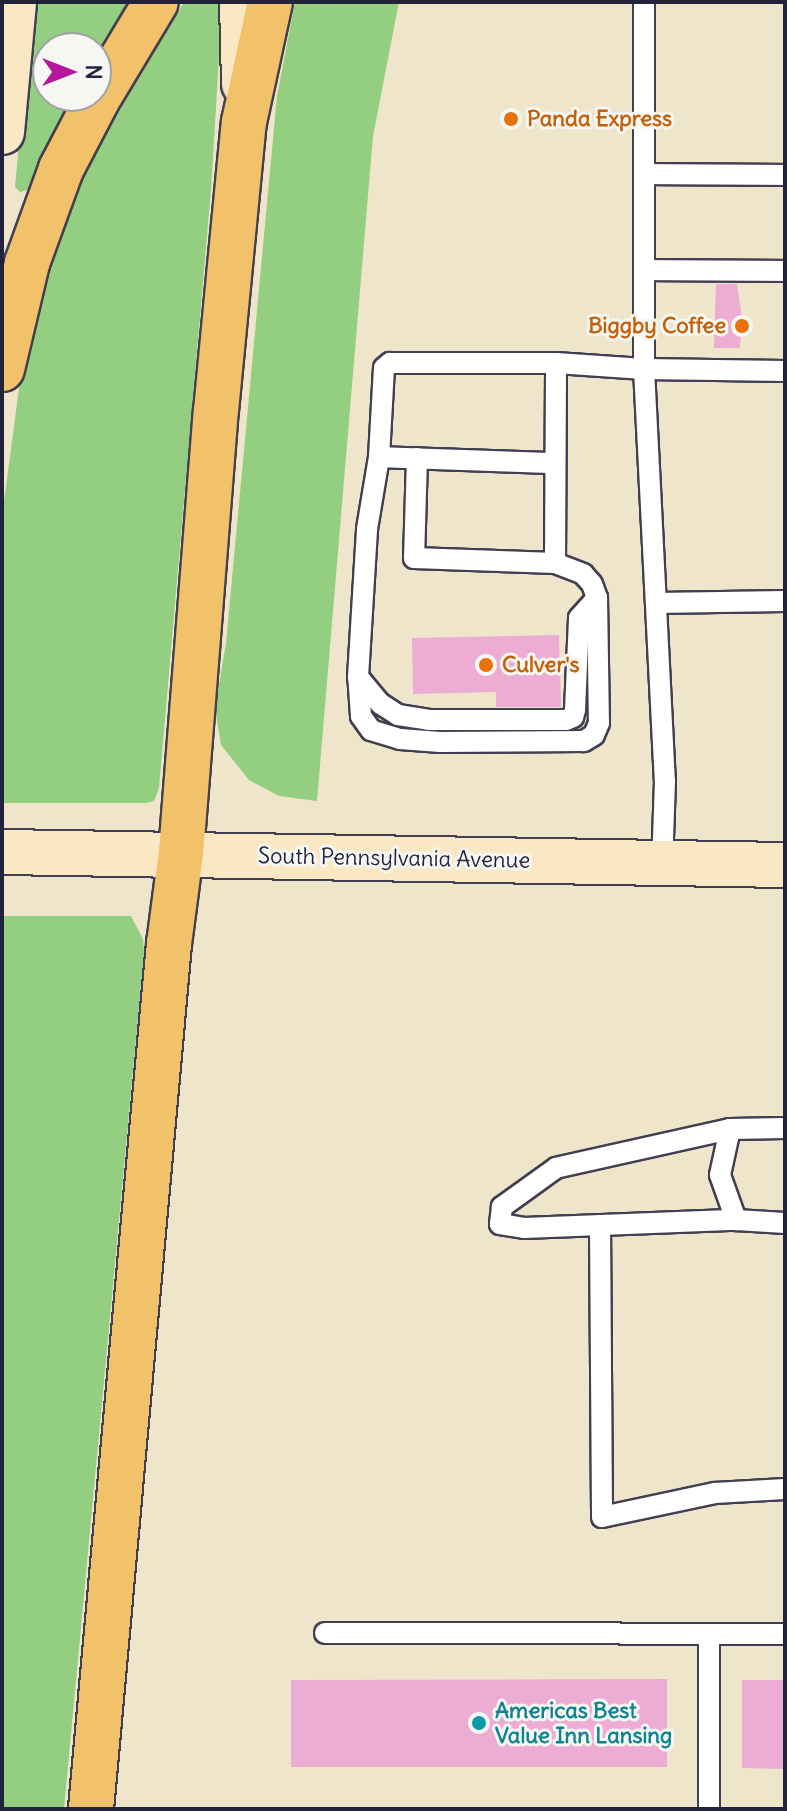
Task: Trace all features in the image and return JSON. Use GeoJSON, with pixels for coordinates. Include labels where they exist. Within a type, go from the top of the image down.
{"type":"FeatureCollection","features":[{"type":"Feature","properties":{"kind":"main road"},"geometry":{"type":"LineString","coordinates":[[2,132],[14,2]]}},
{"type":"Feature","properties":{"kind":"main road"},"geometry":{"type":"LineString","coordinates":[[2,369],[27,263],[61,169],[97,100],[156,2]]}},
{"type":"Feature","properties":{"kind":"main road"},"geometry":{"type":"LineString","coordinates":[[91,1809],[169,944],[181,853],[216,411],[244,122],[242,2]]}},
{"type":"Feature","properties":{"kind":"main road"},"geometry":{"type":"LineString","coordinates":[[244,122],[270,2]]}},
{"type":"Feature","properties":{"kind":"main road","name":"South Pennsylvania Avenue"},"geometry":{"type":"LineString","coordinates":[[2,852],[785,865]]}},
{"type":"Feature","properties":{"kind":"lane"},"geometry":{"type":"LineString","coordinates":[[644,2],[644,369],[665,781],[662,865]]}},
{"type":"Feature","properties":{"kind":"lane"},"geometry":{"type":"LineString","coordinates":[[644,174],[785,175]]}},
{"type":"Feature","properties":{"kind":"lane"},"geometry":{"type":"LineString","coordinates":[[644,270],[785,271]]}},
{"type":"Feature","properties":{"kind":"lane"},"geometry":{"type":"LineString","coordinates":[[417,458],[414,558],[555,563],[583,574],[592,584],[597,598],[599,723],[594,735],[584,741],[440,742],[382,736],[371,730],[361,716],[358,677],[367,529],[379,457],[384,368],[390,363],[556,363],[644,369],[785,371]]}},
{"type":"Feature","properties":{"kind":"lane"},"geometry":{"type":"LineString","coordinates":[[555,563],[556,363]]}},
{"type":"Feature","properties":{"kind":"lane"},"geometry":{"type":"LineString","coordinates":[[379,457],[554,463]]}},
{"type":"Feature","properties":{"kind":"lane"},"geometry":{"type":"LineString","coordinates":[[358,677],[381,704],[398,715],[443,720],[566,720],[573,717],[575,710],[579,618],[597,598]]}},
{"type":"Feature","properties":{"kind":"lane"},"geometry":{"type":"LineString","coordinates":[[656,603],[785,601]]}},
{"type":"Feature","properties":{"kind":"lane"},"geometry":{"type":"LineString","coordinates":[[785,1128],[730,1129],[556,1168],[502,1207],[500,1224],[524,1228],[736,1220],[785,1223]]}},
{"type":"Feature","properties":{"kind":"lane"},"geometry":{"type":"LineString","coordinates":[[730,1129],[720,1175],[736,1220]]}},
{"type":"Feature","properties":{"kind":"lane"},"geometry":{"type":"LineString","coordinates":[[600,1225],[602,1517],[715,1493],[785,1489]]}},
{"type":"Feature","properties":{"kind":"lane"},"geometry":{"type":"LineString","coordinates":[[325,1633],[785,1634]]}},
{"type":"Feature","properties":{"kind":"lane"},"geometry":{"type":"LineString","coordinates":[[709,1634],[709,1809]]}},
{"type":"Feature","properties":{"kind":"green space"},"geometry":{"type":"Polygon","coordinates":[[[32,2],[129,2],[111,32],[32,32],[32,112],[65,112],[28,190],[20,192],[15,187],[32,2]]]}},
{"type":"Feature","properties":{"kind":"green space"},"geometry":{"type":"Polygon","coordinates":[[[184,2],[221,2],[221,23],[211,190],[159,788],[154,801],[146,803],[2,803],[2,517],[23,358],[35,301],[89,162],[184,2]]]}},
{"type":"Feature","properties":{"kind":"green space"},"geometry":{"type":"Polygon","coordinates":[[[295,2],[399,2],[373,136],[317,801],[279,796],[249,780],[221,745],[215,708],[226,643],[277,96],[295,2]]]}},
{"type":"Feature","properties":{"kind":"green space"},"geometry":{"type":"Polygon","coordinates":[[[2,916],[131,916],[143,939],[144,953],[64,1809],[2,1809],[2,916]]]}},
{"type":"Feature","properties":{"kind":"building","name":"Biggby Coffee"},"geometry":{"type":"Polygon","coordinates":[[[716,284],[737,284],[742,318],[740,348],[714,348],[716,284]]]}},
{"type":"Feature","properties":{"kind":"building","name":"Culver's"},"geometry":{"type":"Polygon","coordinates":[[[559,635],[561,707],[496,707],[496,692],[413,694],[412,638],[559,635]]]}},
{"type":"Feature","properties":{"kind":"building","name":"Americas Best Value Inn Lansing"},"geometry":{"type":"Polygon","coordinates":[[[667,1679],[667,1767],[291,1767],[291,1680],[667,1679]]]}},
{"type":"Feature","properties":{"kind":"building"},"geometry":{"type":"Polygon","coordinates":[[[742,1680],[785,1680],[785,1769],[742,1768],[742,1680]]]}},
{"type":"Feature","properties":{"kind":"place","name":"Panda Express"},"geometry":{"type":"Point","coordinates":[511,119]}},
{"type":"Feature","properties":{"kind":"place","name":"Biggby Coffee"},"geometry":{"type":"Point","coordinates":[742,326]}},
{"type":"Feature","properties":{"kind":"place","name":"Culver's"},"geometry":{"type":"Point","coordinates":[486,665]}},
{"type":"Feature","properties":{"kind":"place","name":"Americas Best Value Inn Lansing"},"geometry":{"type":"Point","coordinates":[479,1723]}}]}
